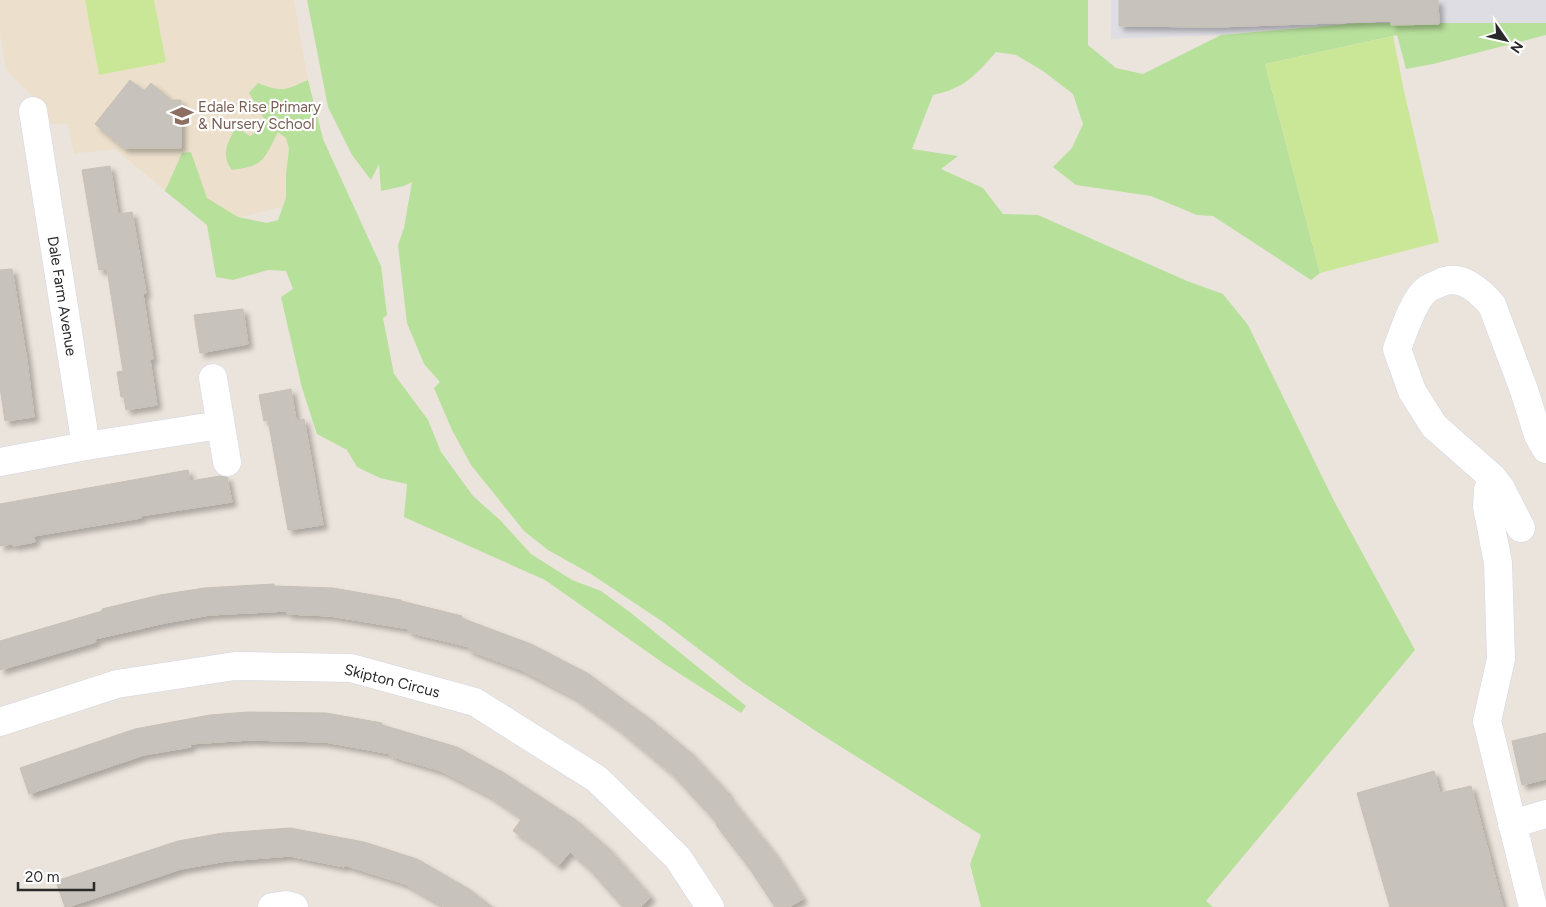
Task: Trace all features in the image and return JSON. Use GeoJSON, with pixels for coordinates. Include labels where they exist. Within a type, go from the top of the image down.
{"type":"FeatureCollection","features":[{"type":"Feature","properties":{"kind":"street","name":"Dale Farm Avenue"},"geometry":{"type":"LineString","coordinates":[[33,110],[49,143],[86,446]]}},
{"type":"Feature","properties":{"kind":"street"},"geometry":{"type":"LineString","coordinates":[[1521,528],[1493,478],[1434,426],[1412,391],[1397,349],[1410,315],[1426,290],[1448,279],[1465,282],[1484,296],[1492,305],[1524,390],[1538,435],[1546,449]]}},
{"type":"Feature","properties":{"kind":"street"},"geometry":{"type":"LineString","coordinates":[[213,378],[227,462]]}},
{"type":"Feature","properties":{"kind":"street"},"geometry":{"type":"LineString","coordinates":[[0,462],[220,424]]}},
{"type":"Feature","properties":{"kind":"street"},"geometry":{"type":"LineString","coordinates":[[1493,478],[1488,490],[1487,506],[1498,563],[1501,659],[1486,722],[1533,907]]}},
{"type":"Feature","properties":{"kind":"street","name":"Skipton Circus"},"geometry":{"type":"LineString","coordinates":[[0,722],[117,684],[225,667],[351,668],[476,702],[597,779],[678,858],[710,907]]}},
{"type":"Feature","properties":{"kind":"street"},"geometry":{"type":"LineString","coordinates":[[1512,824],[1546,814]]}},
{"type":"Feature","properties":{"kind":"street"},"geometry":{"type":"LineString","coordinates":[[272,907],[286,905],[294,907]]}},
{"type":"Feature","properties":{"kind":"shaded area","name":"Edale Rise Primary & Nursery School"},"geometry":{"type":"Polygon","coordinates":[[[0,0],[294,0],[308,80],[323,139],[345,192],[207,225],[115,149],[74,154],[68,124],[51,124],[44,107],[6,70],[0,34],[0,0]]]}},
{"type":"Feature","properties":{"kind":"shaded area"},"geometry":{"type":"Polygon","coordinates":[[[1111,0],[1546,0],[1546,23],[1358,23],[1221,35],[1111,39],[1111,0]]]}},
{"type":"Feature","properties":{"kind":"green space"},"geometry":{"type":"Polygon","coordinates":[[[85,0],[154,0],[166,62],[99,75],[85,0]]]}},
{"type":"Feature","properties":{"kind":"green space"},"geometry":{"type":"Polygon","coordinates":[[[307,0],[1088,0],[1088,45],[1116,68],[1143,74],[1221,35],[1358,23],[1546,23],[1546,35],[1433,64],[1406,69],[1397,35],[1265,64],[1320,273],[1311,280],[1213,216],[1197,215],[1151,196],[1076,185],[1053,167],[1072,148],[1083,124],[1073,94],[1043,71],[1016,55],[996,52],[969,80],[954,89],[933,95],[912,149],[958,156],[941,169],[983,188],[1003,214],[1038,215],[1187,281],[1223,294],[1248,325],[1333,499],[1415,650],[1206,901],[1213,907],[981,907],[970,864],[981,835],[819,733],[745,684],[663,622],[591,574],[548,550],[524,531],[471,465],[452,430],[434,388],[440,382],[424,364],[407,323],[398,245],[404,228],[412,182],[404,186],[381,191],[379,164],[371,180],[352,155],[328,107],[307,0]]]}},
{"type":"Feature","properties":{"kind":"green space"},"geometry":{"type":"Polygon","coordinates":[[[1393,36],[1439,242],[1320,273],[1265,64],[1393,36]]]}},
{"type":"Feature","properties":{"kind":"green space"},"geometry":{"type":"Polygon","coordinates":[[[308,80],[323,139],[381,266],[387,315],[383,318],[394,374],[428,420],[441,452],[473,496],[500,520],[531,554],[572,580],[601,591],[631,613],[746,706],[741,713],[666,665],[545,580],[404,517],[407,484],[380,478],[357,467],[347,450],[317,434],[302,388],[281,297],[293,289],[286,271],[268,270],[233,280],[216,277],[207,225],[165,191],[182,153],[191,152],[207,198],[238,217],[267,223],[278,220],[286,198],[289,149],[286,138],[278,132],[262,160],[251,166],[232,170],[226,159],[227,148],[236,127],[250,136],[267,124],[249,93],[258,83],[284,89],[308,80]]]}},
{"type":"Feature","properties":{"kind":"building"},"geometry":{"type":"Polygon","coordinates":[[[1119,0],[1438,0],[1439,24],[1391,25],[1391,21],[1217,27],[1119,26],[1119,0]]]}},
{"type":"Feature","properties":{"kind":"building"},"geometry":{"type":"Polygon","coordinates":[[[130,80],[144,91],[151,83],[171,100],[181,100],[181,148],[124,148],[95,124],[130,80]]]}},
{"type":"Feature","properties":{"kind":"building"},"geometry":{"type":"Polygon","coordinates":[[[110,166],[118,214],[132,212],[146,293],[143,294],[153,359],[150,360],[157,405],[126,410],[124,397],[121,397],[117,372],[123,371],[107,269],[99,270],[82,170],[110,166]]]}},
{"type":"Feature","properties":{"kind":"building"},"geometry":{"type":"Polygon","coordinates":[[[12,269],[34,417],[5,421],[0,387],[0,270],[12,269]]]}},
{"type":"Feature","properties":{"kind":"building"},"geometry":{"type":"Polygon","coordinates":[[[243,309],[248,344],[200,353],[194,315],[243,309]]]}},
{"type":"Feature","properties":{"kind":"building"},"geometry":{"type":"Polygon","coordinates":[[[291,389],[296,420],[304,419],[323,525],[288,530],[268,420],[264,421],[259,395],[291,389]]]}},
{"type":"Feature","properties":{"kind":"building"},"geometry":{"type":"Polygon","coordinates":[[[188,470],[190,481],[220,476],[227,477],[232,502],[140,516],[141,518],[34,536],[35,542],[0,546],[0,504],[188,470]]]}},
{"type":"Feature","properties":{"kind":"building"},"geometry":{"type":"Polygon","coordinates":[[[274,584],[274,586],[333,588],[401,600],[462,616],[461,618],[531,644],[587,673],[650,719],[691,753],[728,793],[773,852],[803,899],[789,907],[775,907],[750,869],[716,825],[717,823],[672,774],[617,728],[572,696],[521,670],[468,650],[469,647],[408,632],[409,629],[330,616],[287,614],[287,611],[210,615],[95,639],[96,642],[0,670],[0,641],[102,611],[102,609],[160,595],[204,588],[274,584]]]}},
{"type":"Feature","properties":{"kind":"building"},"geometry":{"type":"Polygon","coordinates":[[[248,712],[326,713],[382,723],[382,725],[457,747],[504,773],[576,820],[609,849],[651,897],[641,907],[623,907],[589,869],[570,852],[558,866],[535,846],[513,831],[522,818],[488,795],[441,771],[390,756],[391,754],[325,742],[249,740],[190,744],[191,747],[144,755],[29,794],[20,768],[135,729],[210,715],[248,712]]]}},
{"type":"Feature","properties":{"kind":"building"},"geometry":{"type":"Polygon","coordinates":[[[1546,733],[1546,779],[1522,785],[1512,741],[1546,733]]]}},
{"type":"Feature","properties":{"kind":"building"},"geometry":{"type":"Polygon","coordinates":[[[1434,771],[1440,793],[1471,786],[1503,907],[1390,907],[1357,793],[1434,771]]]}},
{"type":"Feature","properties":{"kind":"building"},"geometry":{"type":"Polygon","coordinates":[[[290,828],[364,842],[417,859],[469,889],[492,907],[445,907],[405,884],[344,865],[344,867],[290,856],[227,861],[181,869],[68,907],[65,907],[56,881],[178,841],[223,833],[290,828]]]}},
{"type":"Feature","properties":{"kind":"place","name":"Edale Rise Primary & Nursery School"},"geometry":{"type":"Point","coordinates":[182,116]}}]}
